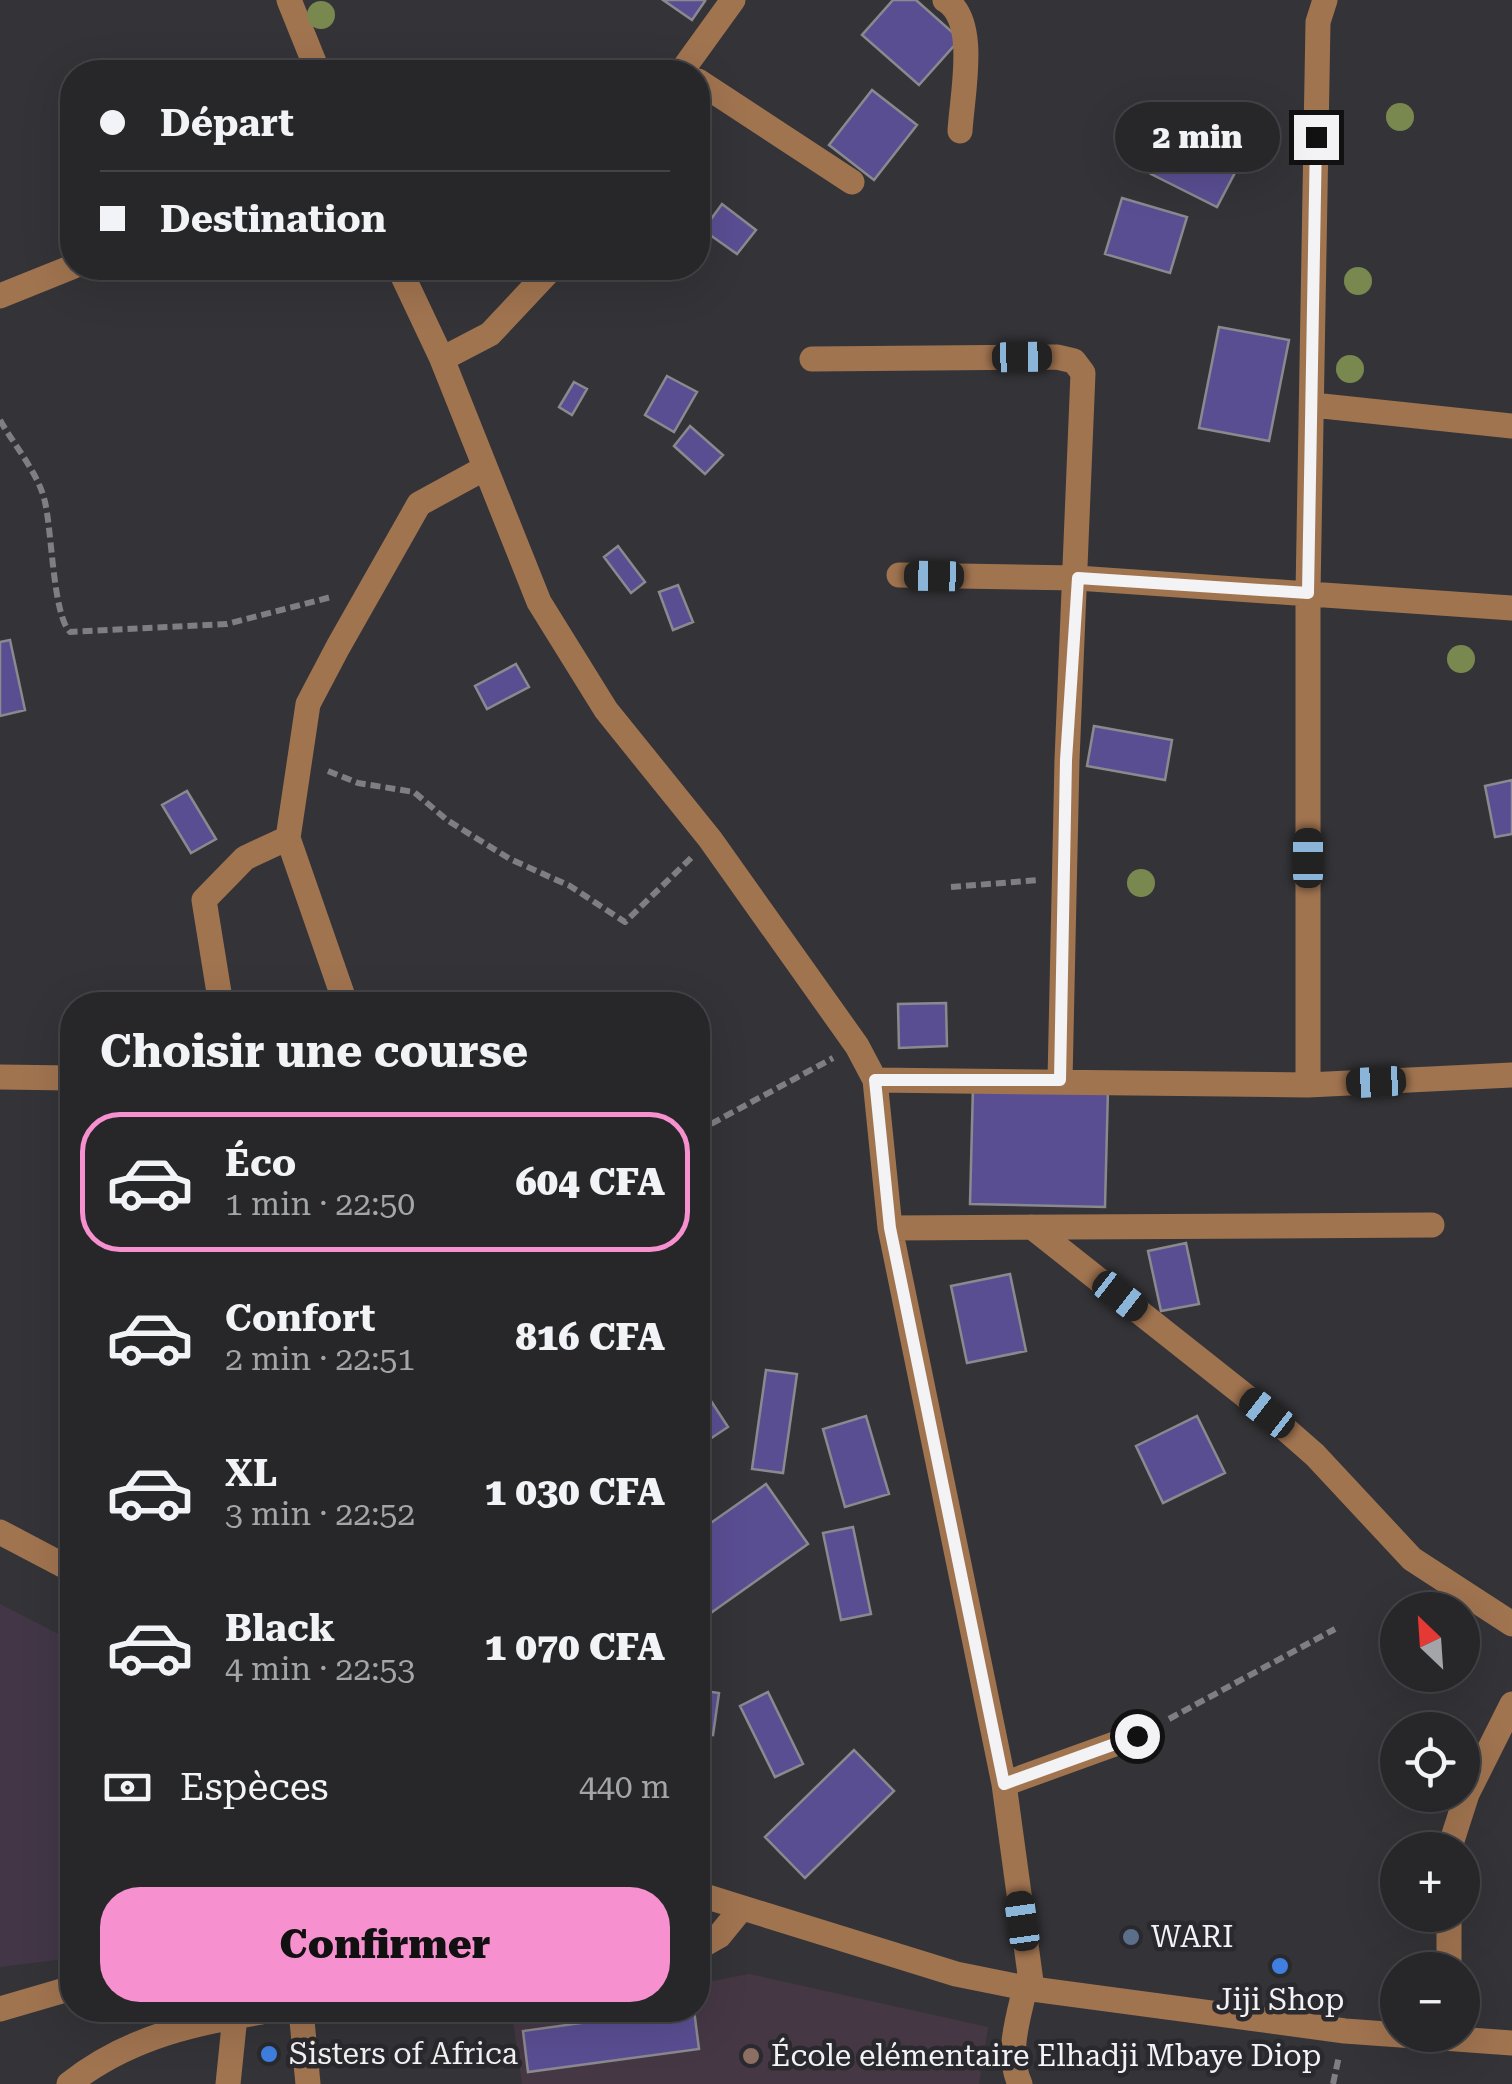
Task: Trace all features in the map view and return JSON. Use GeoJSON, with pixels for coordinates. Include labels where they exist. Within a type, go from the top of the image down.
{"type":"FeatureCollection","features":[{"type":"Feature","properties":{"kind":"street"},"geometry":{"type":"LineString","coordinates":[[289,0],[313,60]]}},
{"type":"Feature","properties":{"kind":"street"},"geometry":{"type":"LineString","coordinates":[[695,60],[734,0]]}},
{"type":"Feature","properties":{"kind":"street"},"geometry":{"type":"LineString","coordinates":[[945,0],[956,6],[966,25],[960,130]]}},
{"type":"Feature","properties":{"kind":"street"},"geometry":{"type":"LineString","coordinates":[[1308,1085],[1308,593],[1318,22],[1325,0]]}},
{"type":"Feature","properties":{"kind":"street"},"geometry":{"type":"LineString","coordinates":[[710,90],[852,182]]}},
{"type":"Feature","properties":{"kind":"street"},"geometry":{"type":"LineString","coordinates":[[0,296],[60,272]]}},
{"type":"Feature","properties":{"kind":"street"},"geometry":{"type":"LineString","coordinates":[[406,280],[442,359],[540,602],[606,710],[710,839],[858,1046],[875,1080],[890,1228],[1004,1784],[1028,1989],[1014,2034],[1014,2071],[1020,2084]]}},
{"type":"Feature","properties":{"kind":"street"},"geometry":{"type":"LineString","coordinates":[[442,359],[490,334],[541,280]]}},
{"type":"Feature","properties":{"kind":"street"},"geometry":{"type":"LineString","coordinates":[[812,359],[1057,356],[1074,361],[1083,373],[1078,578],[1066,760],[1060,1080]]}},
{"type":"Feature","properties":{"kind":"street"},"geometry":{"type":"LineString","coordinates":[[1313,405],[1512,426]]}},
{"type":"Feature","properties":{"kind":"street"},"geometry":{"type":"LineString","coordinates":[[341,992],[288,838],[308,704],[398,534],[419,504],[486,468]]}},
{"type":"Feature","properties":{"kind":"street"},"geometry":{"type":"LineString","coordinates":[[898,575],[1078,578],[1512,608]]}},
{"type":"Feature","properties":{"kind":"street"},"geometry":{"type":"LineString","coordinates":[[218,992],[204,900],[245,858],[288,838]]}},
{"type":"Feature","properties":{"kind":"street"},"geometry":{"type":"LineString","coordinates":[[875,1080],[1308,1085],[1512,1074]]}},
{"type":"Feature","properties":{"kind":"street"},"geometry":{"type":"LineString","coordinates":[[0,1077],[60,1078]]}},
{"type":"Feature","properties":{"kind":"street"},"geometry":{"type":"LineString","coordinates":[[890,1228],[1432,1225]]}},
{"type":"Feature","properties":{"kind":"street"},"geometry":{"type":"LineString","coordinates":[[1032,1227],[1267,1413],[1314,1455],[1412,1558],[1512,1624]]}},
{"type":"Feature","properties":{"kind":"street"},"geometry":{"type":"LineString","coordinates":[[0,1532],[60,1564]]}},
{"type":"Feature","properties":{"kind":"street"},"geometry":{"type":"LineString","coordinates":[[1455,1832],[1467,1794],[1512,1704]]}},
{"type":"Feature","properties":{"kind":"street"},"geometry":{"type":"LineString","coordinates":[[1004,1784],[1144,1733]]}},
{"type":"Feature","properties":{"kind":"street"},"geometry":{"type":"LineString","coordinates":[[710,1898],[956,1974],[1028,1989],[1380,2030]]}},
{"type":"Feature","properties":{"kind":"street"},"geometry":{"type":"LineString","coordinates":[[710,1941],[742,1909]]}},
{"type":"Feature","properties":{"kind":"street"},"geometry":{"type":"LineString","coordinates":[[0,2009],[60,1992]]}},
{"type":"Feature","properties":{"kind":"street"},"geometry":{"type":"LineString","coordinates":[[69,2084],[128,2047],[209,2022]]}},
{"type":"Feature","properties":{"kind":"street"},"geometry":{"type":"LineString","coordinates":[[228,2084],[234,2022]]}},
{"type":"Feature","properties":{"kind":"street"},"geometry":{"type":"LineString","coordinates":[[303,2022],[308,2084]]}},
{"type":"Feature","properties":{"kind":"street"},"geometry":{"type":"LineString","coordinates":[[1480,2040],[1512,2042]]}},
{"type":"Feature","properties":{"kind":"path"},"geometry":{"type":"LineString","coordinates":[[0,420],[44,497],[56,564],[58,612],[70,632],[226,624],[375,583]]}},
{"type":"Feature","properties":{"kind":"path"},"geometry":{"type":"LineString","coordinates":[[299,759],[358,783],[414,792],[447,820],[510,859],[570,886],[625,922],[710,839]]}},
{"type":"Feature","properties":{"kind":"path"},"geometry":{"type":"LineString","coordinates":[[951,887],[1014,879],[1066,880]]}},
{"type":"Feature","properties":{"kind":"path"},"geometry":{"type":"LineString","coordinates":[[710,1125],[858,1046]]}},
{"type":"Feature","properties":{"kind":"path"},"geometry":{"type":"LineString","coordinates":[[1144,1733],[1335,1629]]}},
{"type":"Feature","properties":{"kind":"shaded area"},"geometry":{"type":"Polygon","coordinates":[[[0,1604],[60,1635],[60,1960],[0,1967],[0,1604]]]}},
{"type":"Feature","properties":{"kind":"shaded area","name":"École elémentaire Elhadji Mbaye Diop"},"geometry":{"type":"Polygon","coordinates":[[[749,1974],[988,2027],[979,2084],[522,2084],[513,2022],[710,2022],[710,1982],[749,1974]]]}},
{"type":"Feature","properties":{"kind":"building"},"geometry":{"type":"Polygon","coordinates":[[[663,0],[703,0],[705,1],[692,20],[663,0]]]}},
{"type":"Feature","properties":{"kind":"building"},"geometry":{"type":"Polygon","coordinates":[[[893,0],[916,0],[960,39],[919,85],[862,35],[893,0]]]}},
{"type":"Feature","properties":{"kind":"building"},"geometry":{"type":"Polygon","coordinates":[[[872,90],[917,125],[874,180],[829,145],[872,90]]]}},
{"type":"Feature","properties":{"kind":"building"},"geometry":{"type":"Polygon","coordinates":[[[1173,131],[1239,165],[1217,207],[1151,174],[1173,131]]]}},
{"type":"Feature","properties":{"kind":"building"},"geometry":{"type":"Polygon","coordinates":[[[1122,198],[1187,217],[1170,273],[1105,254],[1122,198]]]}},
{"type":"Feature","properties":{"kind":"building"},"geometry":{"type":"Polygon","coordinates":[[[722,204],[756,230],[737,254],[710,235],[710,220],[722,204]]]}},
{"type":"Feature","properties":{"kind":"building"},"geometry":{"type":"Polygon","coordinates":[[[1219,327],[1289,340],[1269,441],[1199,428],[1219,327]]]}},
{"type":"Feature","properties":{"kind":"building"},"geometry":{"type":"Polygon","coordinates":[[[667,376],[697,392],[674,432],[645,415],[667,376]]]}},
{"type":"Feature","properties":{"kind":"building"},"geometry":{"type":"Polygon","coordinates":[[[574,382],[587,389],[572,415],[559,407],[574,382]]]}},
{"type":"Feature","properties":{"kind":"building"},"geometry":{"type":"Polygon","coordinates":[[[690,426],[723,455],[705,474],[674,446],[690,426]]]}},
{"type":"Feature","properties":{"kind":"building"},"geometry":{"type":"Polygon","coordinates":[[[618,546],[645,582],[631,593],[604,557],[618,546]]]}},
{"type":"Feature","properties":{"kind":"building"},"geometry":{"type":"Polygon","coordinates":[[[678,585],[693,622],[673,630],[659,592],[678,585]]]}},
{"type":"Feature","properties":{"kind":"building"},"geometry":{"type":"Polygon","coordinates":[[[10,640],[25,710],[0,716],[0,642],[10,640]]]}},
{"type":"Feature","properties":{"kind":"building"},"geometry":{"type":"Polygon","coordinates":[[[516,664],[529,687],[487,709],[475,686],[516,664]]]}},
{"type":"Feature","properties":{"kind":"building"},"geometry":{"type":"Polygon","coordinates":[[[1094,726],[1172,740],[1165,780],[1087,766],[1094,726]]]}},
{"type":"Feature","properties":{"kind":"building"},"geometry":{"type":"Polygon","coordinates":[[[1512,780],[1512,834],[1495,837],[1485,786],[1512,780]]]}},
{"type":"Feature","properties":{"kind":"building"},"geometry":{"type":"Polygon","coordinates":[[[187,791],[216,839],[191,853],[162,805],[187,791]]]}},
{"type":"Feature","properties":{"kind":"building"},"geometry":{"type":"Polygon","coordinates":[[[946,1003],[947,1046],[899,1048],[898,1004],[946,1003]]]}},
{"type":"Feature","properties":{"kind":"building"},"geometry":{"type":"Polygon","coordinates":[[[973,1086],[1108,1089],[1105,1207],[970,1204],[973,1086]]]}},
{"type":"Feature","properties":{"kind":"building"},"geometry":{"type":"Polygon","coordinates":[[[1186,1243],[1199,1304],[1161,1311],[1148,1251],[1186,1243]]]}},
{"type":"Feature","properties":{"kind":"building"},"geometry":{"type":"Polygon","coordinates":[[[1010,1274],[1026,1351],[967,1363],[951,1286],[1010,1274]]]}},
{"type":"Feature","properties":{"kind":"building"},"geometry":{"type":"Polygon","coordinates":[[[766,1370],[797,1374],[783,1473],[752,1469],[766,1370]]]}},
{"type":"Feature","properties":{"kind":"building"},"geometry":{"type":"Polygon","coordinates":[[[710,1399],[728,1427],[710,1439],[710,1399]]]}},
{"type":"Feature","properties":{"kind":"building"},"geometry":{"type":"Polygon","coordinates":[[[866,1416],[889,1494],[845,1507],[823,1429],[866,1416]]]}},
{"type":"Feature","properties":{"kind":"building"},"geometry":{"type":"Polygon","coordinates":[[[1197,1416],[1225,1473],[1163,1503],[1136,1446],[1197,1416]]]}},
{"type":"Feature","properties":{"kind":"building"},"geometry":{"type":"Polygon","coordinates":[[[766,1484],[808,1544],[710,1613],[710,1524],[766,1484]]]}},
{"type":"Feature","properties":{"kind":"building"},"geometry":{"type":"Polygon","coordinates":[[[853,1527],[871,1614],[841,1620],[823,1533],[853,1527]]]}},
{"type":"Feature","properties":{"kind":"building"},"geometry":{"type":"Polygon","coordinates":[[[710,1692],[719,1693],[713,1735],[710,1735],[710,1692]]]}},
{"type":"Feature","properties":{"kind":"building"},"geometry":{"type":"Polygon","coordinates":[[[768,1692],[803,1764],[775,1777],[740,1706],[768,1692]]]}},
{"type":"Feature","properties":{"kind":"building"},"geometry":{"type":"Polygon","coordinates":[[[854,1750],[894,1791],[805,1878],[765,1837],[854,1750]]]}},
{"type":"Feature","properties":{"kind":"building"},"geometry":{"type":"Polygon","coordinates":[[[588,2022],[696,2022],[699,2049],[528,2072],[523,2031],[588,2022]]]}},
{"type":"Feature","properties":{"kind":"place","name":"WARI"},"geometry":{"type":"Point","coordinates":[1131,1937]}},
{"type":"Feature","properties":{"kind":"place","name":"Jiji Shop"},"geometry":{"type":"Point","coordinates":[1280,1966]}},
{"type":"Feature","properties":{"kind":"place","name":"Sisters of Africa"},"geometry":{"type":"Point","coordinates":[269,2054]}},
{"type":"Feature","properties":{"kind":"place","name":"École elémentaire Elhadji Mbaye Diop"},"geometry":{"type":"Point","coordinates":[751,2056]}},
{"type":"Feature","properties":{"kind":"route"},"geometry":{"type":"LineString","coordinates":[[1137,1736],[1004,1784],[890,1228],[875,1080],[1060,1080],[1066,760],[1078,578],[1308,593],[1316,137]]}}]}
